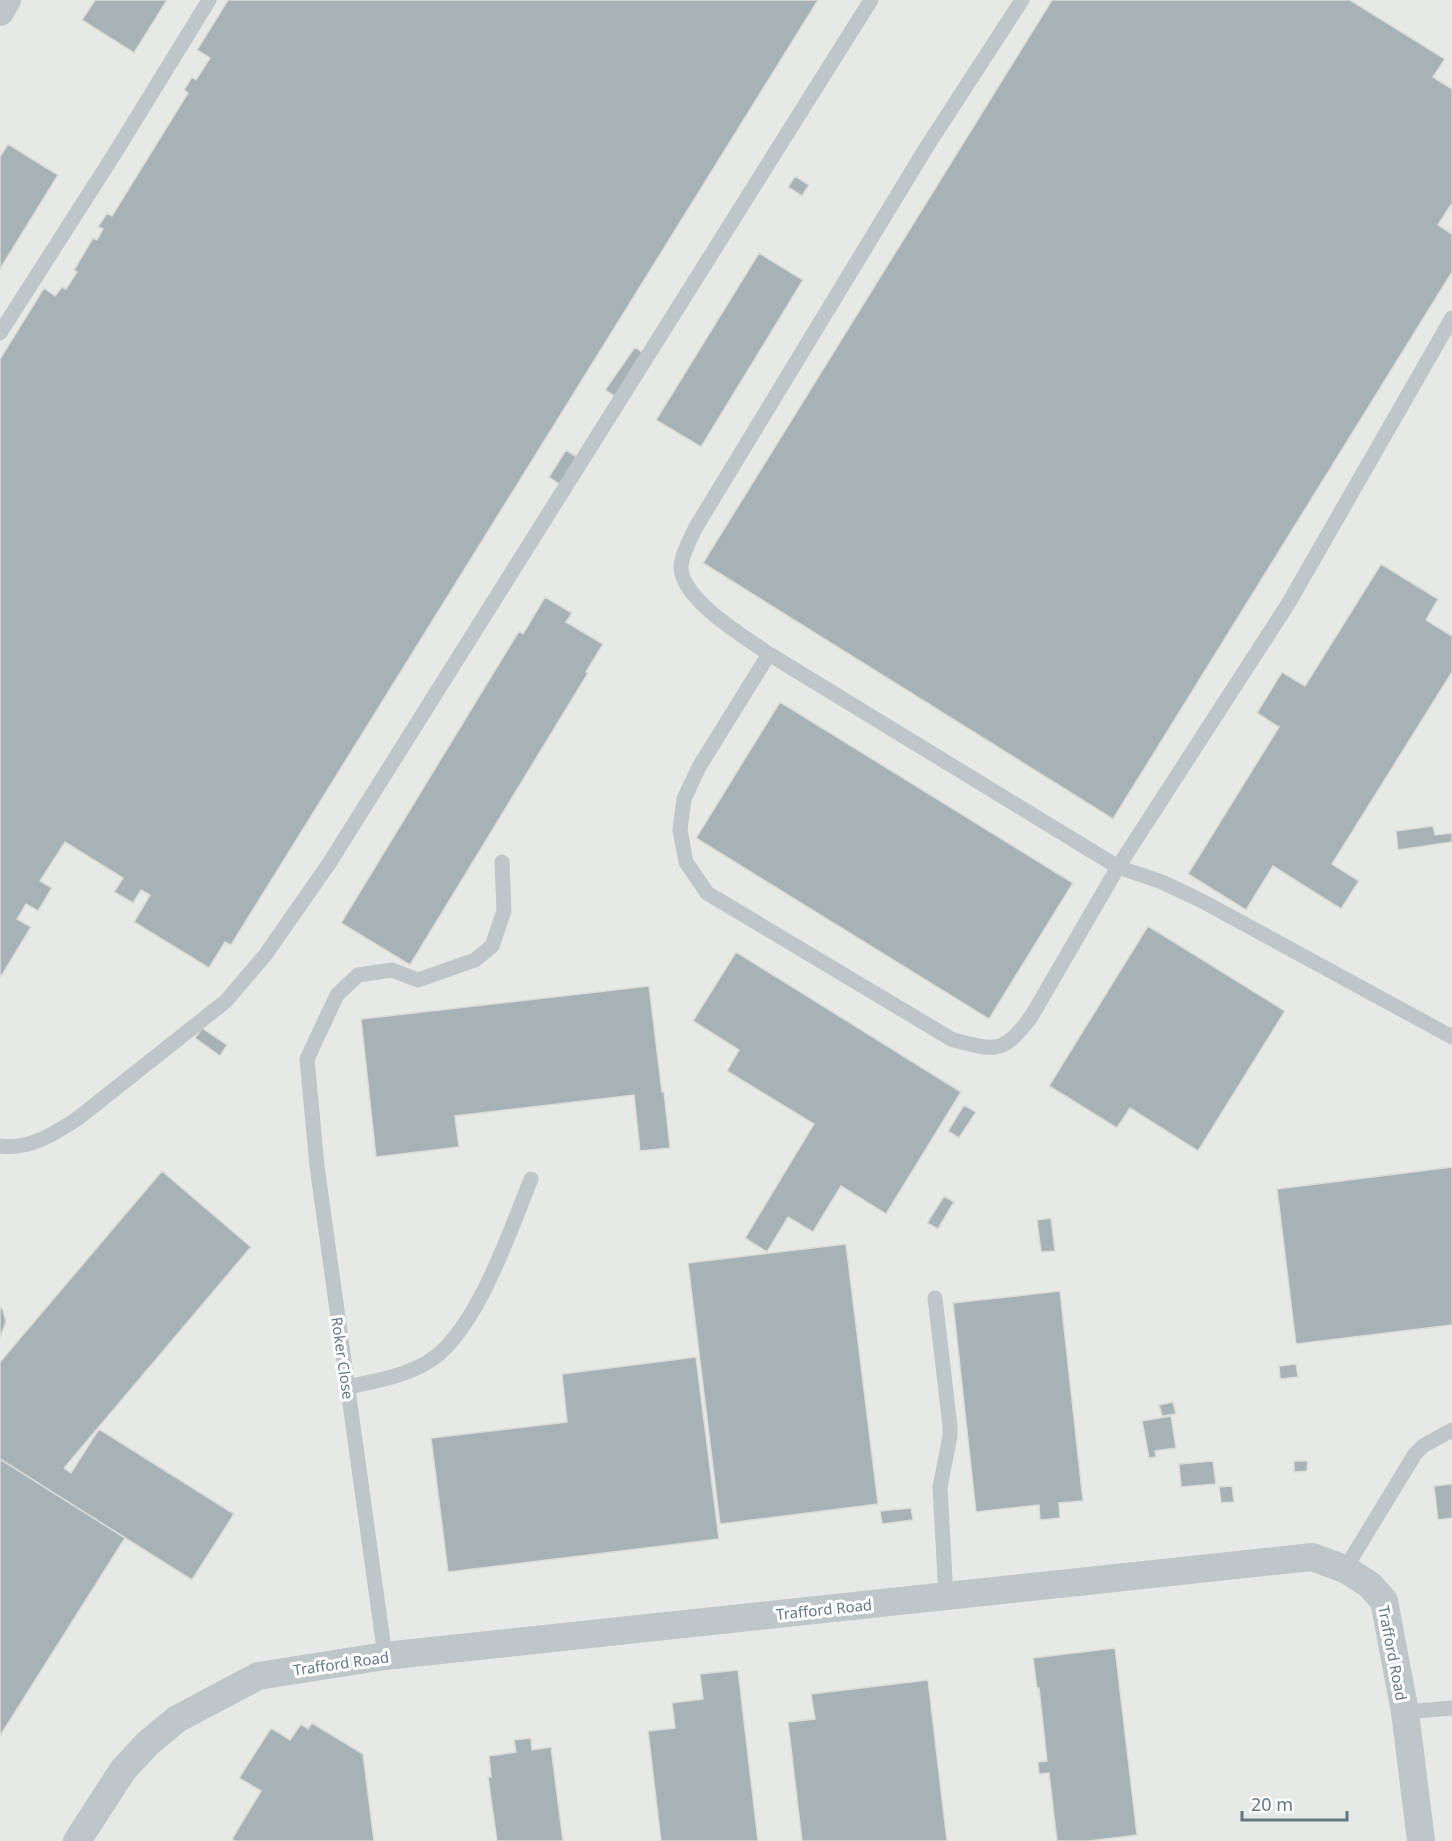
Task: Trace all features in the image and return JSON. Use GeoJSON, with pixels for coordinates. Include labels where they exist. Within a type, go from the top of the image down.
{"type":"FeatureCollection","features":[{"type":"Feature","properties":{"kind":"street"},"geometry":{"type":"LineString","coordinates":[[0,12],[8,0]]}},
{"type":"Feature","properties":{"kind":"street","name":"Trafford Road"},"geometry":{"type":"LineString","coordinates":[[77,1841],[123,1770],[148,1743],[177,1719],[258,1676],[385,1656],[1312,1557],[1346,1569],[1370,1585],[1384,1601],[1405,1712],[1421,1841]]}},
{"type":"Feature","properties":{"kind":"lane"},"geometry":{"type":"LineString","coordinates":[[0,333],[209,0]]}},
{"type":"Feature","properties":{"kind":"lane"},"geometry":{"type":"LineString","coordinates":[[0,1146],[19,1146],[34,1142],[53,1135],[77,1119],[226,1001],[266,954],[330,862],[871,0]]}},
{"type":"Feature","properties":{"kind":"lane"},"geometry":{"type":"LineString","coordinates":[[1022,0],[926,148],[696,527],[686,548],[681,567],[685,581],[696,597],[714,615],[769,654],[1118,867],[1162,882],[1202,901],[1452,1037]]}},
{"type":"Feature","properties":{"kind":"lane"},"geometry":{"type":"LineString","coordinates":[[769,654],[699,766],[684,799],[680,830],[686,862],[707,893],[953,1040],[980,1047],[1001,1046],[1015,1038],[1030,1017],[1118,867],[1288,604],[1452,318]]}},
{"type":"Feature","properties":{"kind":"lane","name":"Roker Close"},"geometry":{"type":"LineString","coordinates":[[385,1656],[317,1166],[307,1059],[337,995],[358,975],[392,970],[418,980],[476,960],[492,946],[504,911],[502,862]]}},
{"type":"Feature","properties":{"kind":"lane"},"geometry":{"type":"LineString","coordinates":[[348,1388],[399,1376],[428,1362],[447,1345],[472,1312],[500,1255],[531,1179]]}},
{"type":"Feature","properties":{"kind":"lane"},"geometry":{"type":"LineString","coordinates":[[935,1298],[950,1426],[940,1487],[946,1596]]}},
{"type":"Feature","properties":{"kind":"lane"},"geometry":{"type":"LineString","coordinates":[[1346,1569],[1414,1454],[1423,1446],[1452,1430]]}},
{"type":"Feature","properties":{"kind":"lane"},"geometry":{"type":"LineString","coordinates":[[1405,1712],[1452,1708]]}},
{"type":"Feature","properties":{"kind":"shaded area"},"geometry":{"type":"Polygon","coordinates":[[[0,0],[1452,0],[1452,1841],[0,1841],[0,0]]]}},
{"type":"Feature","properties":{"kind":"building"},"geometry":{"type":"Polygon","coordinates":[[[95,0],[167,0],[134,53],[82,20],[95,0]]]}},
{"type":"Feature","properties":{"kind":"building"},"geometry":{"type":"Polygon","coordinates":[[[228,0],[818,0],[231,945],[225,942],[209,968],[134,922],[150,895],[141,890],[133,903],[114,892],[123,878],[65,842],[40,881],[52,888],[38,911],[26,904],[17,919],[31,927],[0,978],[0,359],[44,288],[55,296],[62,287],[66,289],[77,272],[74,270],[93,238],[97,240],[103,229],[98,227],[107,213],[112,216],[188,93],[184,90],[192,77],[196,80],[210,58],[197,50],[228,0]]]}},
{"type":"Feature","properties":{"kind":"building"},"geometry":{"type":"Polygon","coordinates":[[[1052,0],[1350,0],[1445,59],[1433,77],[1452,89],[1452,203],[1438,225],[1452,234],[1452,272],[1113,819],[703,563],[1052,0]]]}},
{"type":"Feature","properties":{"kind":"building"},"geometry":{"type":"Polygon","coordinates":[[[8,144],[58,175],[0,269],[0,157],[8,144]]]}},
{"type":"Feature","properties":{"kind":"building"},"geometry":{"type":"Polygon","coordinates":[[[795,176],[809,185],[802,196],[788,187],[795,176]]]}},
{"type":"Feature","properties":{"kind":"building"},"geometry":{"type":"Polygon","coordinates":[[[759,253],[803,280],[701,447],[656,420],[759,253]]]}},
{"type":"Feature","properties":{"kind":"building"},"geometry":{"type":"Polygon","coordinates":[[[635,347],[648,357],[619,399],[605,390],[635,347]]]}},
{"type":"Feature","properties":{"kind":"building"},"geometry":{"type":"Polygon","coordinates":[[[566,450],[580,459],[562,486],[549,477],[566,450]]]}},
{"type":"Feature","properties":{"kind":"building"},"geometry":{"type":"Polygon","coordinates":[[[1381,564],[1438,599],[1426,620],[1452,636],[1452,672],[1332,864],[1359,881],[1341,909],[1273,866],[1246,910],[1188,874],[1279,727],[1257,713],[1282,672],[1305,686],[1381,564]]]}},
{"type":"Feature","properties":{"kind":"building"},"geometry":{"type":"Polygon","coordinates":[[[545,597],[572,613],[566,622],[603,644],[586,672],[588,673],[410,965],[341,923],[519,631],[523,634],[545,597]]]}},
{"type":"Feature","properties":{"kind":"building"},"geometry":{"type":"Polygon","coordinates":[[[780,702],[1073,883],[989,1019],[696,838],[780,702]]]}},
{"type":"Feature","properties":{"kind":"building"},"geometry":{"type":"Polygon","coordinates":[[[1433,826],[1435,835],[1452,833],[1452,842],[1398,850],[1396,831],[1433,826]]]}},
{"type":"Feature","properties":{"kind":"building"},"geometry":{"type":"Polygon","coordinates":[[[1148,926],[1285,1011],[1198,1151],[1130,1108],[1117,1128],[1049,1086],[1148,926]]]}},
{"type":"Feature","properties":{"kind":"building"},"geometry":{"type":"Polygon","coordinates":[[[736,952],[961,1092],[886,1214],[841,1186],[813,1232],[788,1217],[767,1252],[745,1238],[814,1124],[727,1071],[739,1050],[693,1021],[736,952]]]}},
{"type":"Feature","properties":{"kind":"building"},"geometry":{"type":"Polygon","coordinates":[[[649,986],[670,1148],[640,1151],[634,1095],[455,1116],[459,1147],[376,1157],[361,1019],[649,986]]]}},
{"type":"Feature","properties":{"kind":"building"},"geometry":{"type":"Polygon","coordinates":[[[202,1028],[227,1045],[220,1056],[195,1038],[202,1028]]]}},
{"type":"Feature","properties":{"kind":"building"},"geometry":{"type":"Polygon","coordinates":[[[964,1105],[976,1112],[959,1138],[948,1131],[964,1105]]]}},
{"type":"Feature","properties":{"kind":"building"},"geometry":{"type":"Polygon","coordinates":[[[1452,1167],[1452,1325],[1296,1344],[1277,1189],[1452,1167]]]}},
{"type":"Feature","properties":{"kind":"building"},"geometry":{"type":"Polygon","coordinates":[[[162,1171],[251,1247],[64,1468],[71,1473],[99,1429],[234,1514],[192,1580],[0,1459],[0,1362],[162,1171]]]}},
{"type":"Feature","properties":{"kind":"building"},"geometry":{"type":"Polygon","coordinates":[[[944,1196],[954,1202],[938,1229],[927,1223],[944,1196]]]}},
{"type":"Feature","properties":{"kind":"building"},"geometry":{"type":"Polygon","coordinates":[[[1051,1218],[1055,1251],[1041,1252],[1037,1220],[1051,1218]]]}},
{"type":"Feature","properties":{"kind":"building"},"geometry":{"type":"Polygon","coordinates":[[[846,1244],[878,1504],[720,1524],[688,1263],[846,1244]]]}},
{"type":"Feature","properties":{"kind":"building"},"geometry":{"type":"Polygon","coordinates":[[[1060,1291],[1083,1501],[1059,1503],[1060,1518],[1040,1520],[1039,1505],[976,1512],[953,1303],[1060,1291]]]}},
{"type":"Feature","properties":{"kind":"building"},"geometry":{"type":"Polygon","coordinates":[[[0,1306],[6,1322],[0,1338],[0,1306]]]}},
{"type":"Feature","properties":{"kind":"building"},"geometry":{"type":"Polygon","coordinates":[[[696,1357],[719,1539],[448,1572],[431,1438],[567,1422],[562,1374],[696,1357]]]}},
{"type":"Feature","properties":{"kind":"building"},"geometry":{"type":"Polygon","coordinates":[[[1296,1364],[1298,1377],[1280,1379],[1279,1366],[1296,1364]]]}},
{"type":"Feature","properties":{"kind":"building"},"geometry":{"type":"Polygon","coordinates":[[[1173,1402],[1176,1414],[1162,1416],[1159,1405],[1173,1402]]]}},
{"type":"Feature","properties":{"kind":"building"},"geometry":{"type":"Polygon","coordinates":[[[1171,1416],[1176,1448],[1155,1451],[1156,1457],[1149,1458],[1142,1421],[1171,1416]]]}},
{"type":"Feature","properties":{"kind":"building"},"geometry":{"type":"Polygon","coordinates":[[[0,1459],[125,1538],[0,1736],[0,1459]]]}},
{"type":"Feature","properties":{"kind":"building"},"geometry":{"type":"Polygon","coordinates":[[[1213,1461],[1216,1484],[1181,1487],[1179,1464],[1213,1461]]]}},
{"type":"Feature","properties":{"kind":"building"},"geometry":{"type":"Polygon","coordinates":[[[1294,1461],[1308,1461],[1307,1471],[1294,1472],[1294,1461]]]}},
{"type":"Feature","properties":{"kind":"building"},"geometry":{"type":"Polygon","coordinates":[[[1452,1484],[1452,1518],[1438,1520],[1434,1486],[1452,1484]]]}},
{"type":"Feature","properties":{"kind":"building"},"geometry":{"type":"Polygon","coordinates":[[[1232,1486],[1234,1502],[1221,1503],[1219,1487],[1232,1486]]]}},
{"type":"Feature","properties":{"kind":"building"},"geometry":{"type":"Polygon","coordinates":[[[911,1508],[913,1520],[882,1524],[880,1511],[911,1508]]]}},
{"type":"Feature","properties":{"kind":"building"},"geometry":{"type":"Polygon","coordinates":[[[1115,1648],[1137,1835],[1089,1841],[1057,1841],[1049,1773],[1039,1774],[1038,1762],[1047,1761],[1039,1688],[1037,1688],[1033,1658],[1115,1648]]]}},
{"type":"Feature","properties":{"kind":"building"},"geometry":{"type":"Polygon","coordinates":[[[738,1670],[758,1841],[661,1841],[648,1731],[675,1728],[672,1703],[703,1699],[700,1674],[738,1670]]]}},
{"type":"Feature","properties":{"kind":"building"},"geometry":{"type":"Polygon","coordinates":[[[928,1680],[947,1841],[802,1841],[788,1722],[815,1719],[811,1694],[928,1680]]]}},
{"type":"Feature","properties":{"kind":"building"},"geometry":{"type":"Polygon","coordinates":[[[312,1723],[363,1754],[374,1841],[235,1841],[232,1839],[261,1791],[239,1778],[271,1728],[290,1740],[301,1724],[308,1729],[312,1723]]]}},
{"type":"Feature","properties":{"kind":"building"},"geometry":{"type":"Polygon","coordinates":[[[531,1738],[532,1750],[551,1747],[563,1841],[497,1841],[488,1777],[491,1777],[489,1756],[516,1752],[514,1740],[531,1738]]]}}]}
